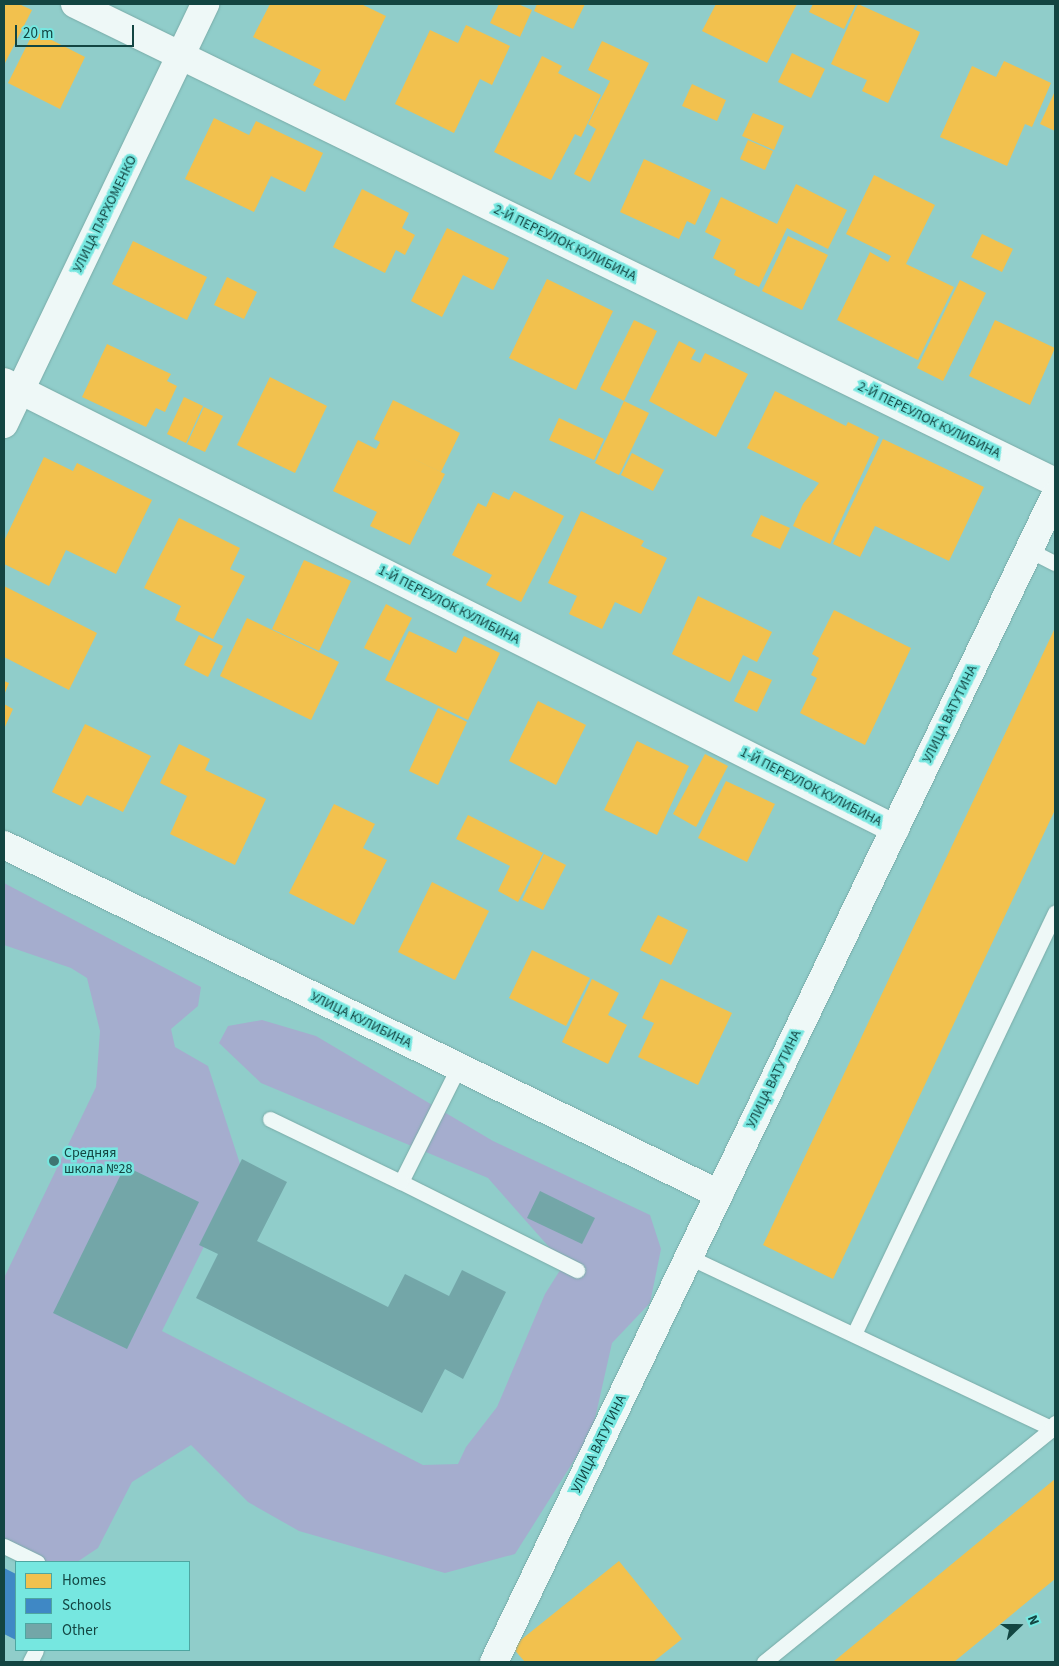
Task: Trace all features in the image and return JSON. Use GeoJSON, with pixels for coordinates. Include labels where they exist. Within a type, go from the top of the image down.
{"type":"FeatureCollection","features":[{"type":"Feature","properties":{"kind":"street","name":"2-Й ПЕРЕУЛОК КУЛИБИНА"},"geometry":{"type":"LineString","coordinates":[[75,4],[1055,482]]}},
{"type":"Feature","properties":{"kind":"street","name":"УЛИЦА ПАРХОМЕНКО"},"geometry":{"type":"LineString","coordinates":[[4,424],[12,386],[205,4]]}},
{"type":"Feature","properties":{"kind":"street","name":"1-Й ПЕРЕУЛОК КУЛИБИНА"},"geometry":{"type":"LineString","coordinates":[[12,386],[895,829]]}},
{"type":"Feature","properties":{"kind":"street","name":"УЛИЦА ВАТУТИНА"},"geometry":{"type":"LineString","coordinates":[[502,1658],[689,1257],[1055,496]]}},
{"type":"Feature","properties":{"kind":"street","name":"УЛИЦА КУЛИБИНА"},"geometry":{"type":"LineString","coordinates":[[4,845],[719,1194]]}},
{"type":"Feature","properties":{"kind":"lane"},"geometry":{"type":"LineString","coordinates":[[1029,550],[1055,563]]}},
{"type":"Feature","properties":{"kind":"lane"},"geometry":{"type":"LineString","coordinates":[[854,1334],[1055,912]]}},
{"type":"Feature","properties":{"kind":"lane"},"geometry":{"type":"LineString","coordinates":[[401,1182],[458,1068]]}},
{"type":"Feature","properties":{"kind":"lane"},"geometry":{"type":"LineString","coordinates":[[270,1119],[577,1270]]}},
{"type":"Feature","properties":{"kind":"lane"},"geometry":{"type":"LineString","coordinates":[[689,1257],[1054,1427],[764,1662]]}},
{"type":"Feature","properties":{"kind":"lane"},"geometry":{"type":"LineString","coordinates":[[4,1546],[35,1561]]}},
{"type":"Feature","properties":{"kind":"shaded area"},"geometry":{"type":"Polygon","coordinates":[[[4,883],[201,987],[198,1006],[171,1029],[175,1047],[208,1066],[242,1170],[162,1331],[423,1465],[458,1464],[466,1447],[497,1407],[545,1294],[564,1264],[488,1178],[261,1083],[219,1043],[228,1026],[262,1020],[316,1036],[493,1141],[650,1215],[661,1249],[650,1303],[612,1343],[592,1432],[515,1554],[445,1573],[299,1531],[248,1502],[191,1445],[132,1482],[98,1548],[78,1561],[42,1561],[4,1551],[4,1278],[96,1087],[100,1031],[87,978],[71,968],[4,945],[4,883]]]}},
{"type":"Feature","properties":{"kind":"building: Homes"},"geometry":{"type":"Polygon","coordinates":[[[4,4],[19,4],[32,10],[4,65],[4,4]]]}},
{"type":"Feature","properties":{"kind":"building: Homes"},"geometry":{"type":"Polygon","coordinates":[[[270,4],[361,4],[386,16],[345,101],[313,85],[321,70],[253,37],[270,4]]]}},
{"type":"Feature","properties":{"kind":"building: Homes"},"geometry":{"type":"Polygon","coordinates":[[[499,4],[518,4],[532,10],[520,37],[490,23],[499,4]]]}},
{"type":"Feature","properties":{"kind":"building: Homes"},"geometry":{"type":"Polygon","coordinates":[[[537,4],[585,4],[573,29],[534,11],[537,4]]]}},
{"type":"Feature","properties":{"kind":"building: Homes"},"geometry":{"type":"Polygon","coordinates":[[[716,4],[797,4],[767,63],[702,31],[716,4]]]}},
{"type":"Feature","properties":{"kind":"building: Homes"},"geometry":{"type":"Polygon","coordinates":[[[813,4],[856,4],[844,29],[809,12],[813,4]]]}},
{"type":"Feature","properties":{"kind":"building: Homes"},"geometry":{"type":"Polygon","coordinates":[[[858,4],[920,32],[888,103],[862,91],[867,80],[831,64],[858,4]]]}},
{"type":"Feature","properties":{"kind":"building: Homes"},"geometry":{"type":"Polygon","coordinates":[[[466,25],[510,46],[492,85],[480,79],[454,133],[395,104],[430,30],[458,43],[466,25]]]}},
{"type":"Feature","properties":{"kind":"building: Homes"},"geometry":{"type":"Polygon","coordinates":[[[34,31],[85,57],[60,109],[8,83],[34,31]]]}},
{"type":"Feature","properties":{"kind":"building: Homes"},"geometry":{"type":"Polygon","coordinates":[[[602,41],[649,63],[590,182],[574,174],[596,129],[588,124],[610,81],[588,70],[602,41]]]}},
{"type":"Feature","properties":{"kind":"building: Homes"},"geometry":{"type":"Polygon","coordinates":[[[792,53],[825,69],[811,98],[778,82],[792,53]]]}},
{"type":"Feature","properties":{"kind":"building: Homes"},"geometry":{"type":"Polygon","coordinates":[[[542,56],[562,66],[558,73],[601,95],[581,137],[575,134],[551,180],[494,152],[542,56]]]}},
{"type":"Feature","properties":{"kind":"building: Homes"},"geometry":{"type":"Polygon","coordinates":[[[1004,61],[1051,83],[1032,127],[1025,124],[1007,166],[940,137],[972,66],[996,77],[1004,61]]]}},
{"type":"Feature","properties":{"kind":"building: Homes"},"geometry":{"type":"Polygon","coordinates":[[[692,84],[726,100],[717,121],[682,106],[692,84]]]}},
{"type":"Feature","properties":{"kind":"building: Homes"},"geometry":{"type":"Polygon","coordinates":[[[1055,91],[1055,131],[1040,124],[1055,91]]]}},
{"type":"Feature","properties":{"kind":"building: Homes"},"geometry":{"type":"Polygon","coordinates":[[[753,113],[784,126],[774,150],[742,136],[753,113]]]}},
{"type":"Feature","properties":{"kind":"building: Homes"},"geometry":{"type":"Polygon","coordinates":[[[214,118],[249,135],[256,121],[323,153],[305,192],[271,176],[254,212],[185,179],[214,118]]]}},
{"type":"Feature","properties":{"kind":"building: Homes"},"geometry":{"type":"Polygon","coordinates":[[[748,140],[773,151],[765,170],[740,159],[748,140]]]}},
{"type":"Feature","properties":{"kind":"building: Homes"},"geometry":{"type":"Polygon","coordinates":[[[644,159],[711,190],[695,225],[687,221],[679,239],[620,212],[644,159]]]}},
{"type":"Feature","properties":{"kind":"building: Homes"},"geometry":{"type":"Polygon","coordinates":[[[874,175],[935,205],[906,264],[954,287],[918,360],[837,320],[870,252],[888,262],[891,256],[846,234],[874,175]]]}},
{"type":"Feature","properties":{"kind":"building: Homes"},"geometry":{"type":"Polygon","coordinates":[[[796,184],[847,210],[828,249],[787,228],[759,287],[734,275],[736,270],[713,258],[721,240],[705,232],[721,197],[777,224],[796,184]]]}},
{"type":"Feature","properties":{"kind":"building: Homes"},"geometry":{"type":"Polygon","coordinates":[[[362,189],[409,213],[402,228],[415,235],[405,255],[396,250],[385,273],[333,247],[362,189]]]}},
{"type":"Feature","properties":{"kind":"building: Homes"},"geometry":{"type":"Polygon","coordinates":[[[447,228],[509,258],[493,290],[463,275],[442,317],[411,301],[447,228]]]}},
{"type":"Feature","properties":{"kind":"building: Homes"},"geometry":{"type":"Polygon","coordinates":[[[982,234],[1013,249],[1002,272],[971,257],[982,234]]]}},
{"type":"Feature","properties":{"kind":"building: Homes"},"geometry":{"type":"Polygon","coordinates":[[[788,236],[828,255],[802,310],[762,291],[788,236]]]}},
{"type":"Feature","properties":{"kind":"building: Homes"},"geometry":{"type":"Polygon","coordinates":[[[133,241],[207,277],[187,320],[112,284],[133,241]]]}},
{"type":"Feature","properties":{"kind":"building: Homes"},"geometry":{"type":"Polygon","coordinates":[[[227,277],[257,292],[244,319],[214,305],[227,277]]]}},
{"type":"Feature","properties":{"kind":"building: Homes"},"geometry":{"type":"Polygon","coordinates":[[[547,279],[613,311],[576,390],[509,358],[547,279]]]}},
{"type":"Feature","properties":{"kind":"building: Homes"},"geometry":{"type":"Polygon","coordinates":[[[960,280],[986,293],[943,381],[917,368],[960,280]]]}},
{"type":"Feature","properties":{"kind":"building: Homes"},"geometry":{"type":"Polygon","coordinates":[[[634,320],[657,331],[624,401],[600,389],[634,320]]]}},
{"type":"Feature","properties":{"kind":"building: Homes"},"geometry":{"type":"Polygon","coordinates":[[[995,320],[1055,348],[1030,405],[969,376],[995,320]]]}},
{"type":"Feature","properties":{"kind":"building: Homes"},"geometry":{"type":"Polygon","coordinates":[[[679,341],[696,350],[691,359],[700,363],[705,353],[748,374],[716,437],[649,401],[679,341]]]}},
{"type":"Feature","properties":{"kind":"building: Homes"},"geometry":{"type":"Polygon","coordinates":[[[107,344],[171,374],[167,381],[177,386],[165,412],[156,408],[146,427],[82,397],[107,344]]]}},
{"type":"Feature","properties":{"kind":"building: Homes"},"geometry":{"type":"Polygon","coordinates":[[[270,377],[327,406],[295,473],[237,445],[270,377]]]}},
{"type":"Feature","properties":{"kind":"building: Homes"},"geometry":{"type":"Polygon","coordinates":[[[775,391],[846,426],[848,422],[879,437],[830,544],[793,526],[803,504],[819,483],[747,448],[775,391]]]}},
{"type":"Feature","properties":{"kind":"building: Homes"},"geometry":{"type":"Polygon","coordinates":[[[184,397],[203,406],[186,443],[167,434],[184,397]]]}},
{"type":"Feature","properties":{"kind":"building: Homes"},"geometry":{"type":"Polygon","coordinates":[[[393,400],[460,433],[441,472],[399,452],[445,474],[410,545],[370,526],[377,512],[333,491],[358,440],[376,449],[380,442],[374,439],[393,400]]]}},
{"type":"Feature","properties":{"kind":"building: Homes"},"geometry":{"type":"Polygon","coordinates":[[[624,401],[649,413],[619,475],[595,463],[624,401]]]}},
{"type":"Feature","properties":{"kind":"building: Homes"},"geometry":{"type":"Polygon","coordinates":[[[204,407],[223,416],[205,452],[187,444],[204,407]]]}},
{"type":"Feature","properties":{"kind":"building: Homes"},"geometry":{"type":"Polygon","coordinates":[[[559,418],[604,439],[594,460],[549,440],[559,418]]]}},
{"type":"Feature","properties":{"kind":"building: Homes"},"geometry":{"type":"Polygon","coordinates":[[[883,439],[984,487],[949,561],[875,526],[860,557],[833,544],[883,439]]]}},
{"type":"Feature","properties":{"kind":"building: Homes"},"geometry":{"type":"Polygon","coordinates":[[[632,453],[664,470],[653,491],[621,475],[632,453]]]}},
{"type":"Feature","properties":{"kind":"building: Homes"},"geometry":{"type":"Polygon","coordinates":[[[44,457],[73,471],[77,463],[152,500],[116,574],[66,550],[49,586],[4,564],[4,541],[44,457]]]}},
{"type":"Feature","properties":{"kind":"building: Homes"},"geometry":{"type":"Polygon","coordinates":[[[514,491],[564,516],[521,602],[486,585],[492,575],[452,555],[478,503],[486,507],[493,492],[509,500],[514,491]]]}},
{"type":"Feature","properties":{"kind":"building: Homes"},"geometry":{"type":"Polygon","coordinates":[[[581,511],[644,541],[641,546],[667,558],[641,614],[615,602],[602,629],[569,614],[577,596],[548,583],[581,511]]]}},
{"type":"Feature","properties":{"kind":"building: Homes"},"geometry":{"type":"Polygon","coordinates":[[[761,515],[790,528],[780,549],[751,536],[761,515]]]}},
{"type":"Feature","properties":{"kind":"building: Homes"},"geometry":{"type":"Polygon","coordinates":[[[179,518],[240,548],[230,569],[245,576],[213,639],[175,620],[181,606],[144,588],[179,518]]]}},
{"type":"Feature","properties":{"kind":"building: Homes"},"geometry":{"type":"Polygon","coordinates":[[[304,560],[351,581],[319,651],[272,629],[304,560]]]}},
{"type":"Feature","properties":{"kind":"building: Homes"},"geometry":{"type":"Polygon","coordinates":[[[4,586],[97,633],[69,690],[4,657],[4,586]]]}},
{"type":"Feature","properties":{"kind":"building: Homes"},"geometry":{"type":"Polygon","coordinates":[[[698,596],[772,632],[757,662],[743,655],[730,682],[672,654],[698,596]]]}},
{"type":"Feature","properties":{"kind":"building: Homes"},"geometry":{"type":"Polygon","coordinates":[[[386,604],[412,618],[390,661],[364,648],[386,604]]]}},
{"type":"Feature","properties":{"kind":"building: Homes"},"geometry":{"type":"Polygon","coordinates":[[[834,610],[911,648],[865,745],[800,713],[817,678],[811,675],[819,658],[812,654],[834,610]]]}},
{"type":"Feature","properties":{"kind":"building: Homes"},"geometry":{"type":"Polygon","coordinates":[[[247,618],[339,662],[311,720],[220,676],[247,618]]]}},
{"type":"Feature","properties":{"kind":"building: Homes"},"geometry":{"type":"Polygon","coordinates":[[[1055,628],[1055,810],[833,1279],[763,1245],[1055,628]]]}},
{"type":"Feature","properties":{"kind":"building: Homes"},"geometry":{"type":"Polygon","coordinates":[[[409,631],[456,653],[464,636],[500,653],[468,720],[385,680],[409,631]]]}},
{"type":"Feature","properties":{"kind":"building: Homes"},"geometry":{"type":"Polygon","coordinates":[[[199,635],[223,646],[208,677],[184,665],[199,635]]]}},
{"type":"Feature","properties":{"kind":"building: Homes"},"geometry":{"type":"Polygon","coordinates":[[[749,670],[772,680],[757,712],[734,701],[749,670]]]}},
{"type":"Feature","properties":{"kind":"building: Homes"},"geometry":{"type":"Polygon","coordinates":[[[4,681],[9,683],[4,695],[4,681]]]}},
{"type":"Feature","properties":{"kind":"building: Homes"},"geometry":{"type":"Polygon","coordinates":[[[538,701],[586,725],[556,785],[509,761],[538,701]]]}},
{"type":"Feature","properties":{"kind":"building: Homes"},"geometry":{"type":"Polygon","coordinates":[[[4,704],[13,709],[4,729],[4,704]]]}},
{"type":"Feature","properties":{"kind":"building: Homes"},"geometry":{"type":"Polygon","coordinates":[[[438,708],[467,722],[438,785],[409,771],[438,708]]]}},
{"type":"Feature","properties":{"kind":"building: Homes"},"geometry":{"type":"Polygon","coordinates":[[[85,724],[151,756],[123,812],[87,795],[81,806],[52,792],[85,724]]]}},
{"type":"Feature","properties":{"kind":"building: Homes"},"geometry":{"type":"Polygon","coordinates":[[[637,741],[689,766],[657,835],[604,810],[637,741]]]}},
{"type":"Feature","properties":{"kind":"building: Homes"},"geometry":{"type":"Polygon","coordinates":[[[179,744],[210,759],[205,770],[266,799],[235,865],[170,834],[187,796],[160,783],[179,744]]]}},
{"type":"Feature","properties":{"kind":"building: Homes"},"geometry":{"type":"Polygon","coordinates":[[[705,754],[728,766],[696,827],[673,814],[705,754]]]}},
{"type":"Feature","properties":{"kind":"building: Homes"},"geometry":{"type":"Polygon","coordinates":[[[726,781],[775,804],[747,862],[698,838],[726,781]]]}},
{"type":"Feature","properties":{"kind":"building: Homes"},"geometry":{"type":"Polygon","coordinates":[[[334,804],[375,824],[363,848],[387,860],[354,925],[289,893],[334,804]]]}},
{"type":"Feature","properties":{"kind":"building: Homes"},"geometry":{"type":"Polygon","coordinates":[[[468,815],[543,853],[518,902],[498,891],[510,866],[456,839],[468,815]]]}},
{"type":"Feature","properties":{"kind":"building: Homes"},"geometry":{"type":"Polygon","coordinates":[[[544,854],[566,865],[543,910],[522,900],[544,854]]]}},
{"type":"Feature","properties":{"kind":"building: Homes"},"geometry":{"type":"Polygon","coordinates":[[[432,882],[489,911],[455,980],[398,952],[432,882]]]}},
{"type":"Feature","properties":{"kind":"building: Homes"},"geometry":{"type":"Polygon","coordinates":[[[658,915],[688,930],[671,965],[640,950],[658,915]]]}},
{"type":"Feature","properties":{"kind":"building: Homes"},"geometry":{"type":"Polygon","coordinates":[[[532,950],[590,978],[566,1026],[509,998],[532,950]]]}},
{"type":"Feature","properties":{"kind":"building: Homes"},"geometry":{"type":"Polygon","coordinates":[[[592,979],[619,993],[608,1015],[627,1025],[608,1064],[562,1042],[592,979]]]}},
{"type":"Feature","properties":{"kind":"building: Homes"},"geometry":{"type":"Polygon","coordinates":[[[661,979],[732,1013],[698,1085],[638,1057],[654,1023],[642,1018],[661,979]]]}},
{"type":"Feature","properties":{"kind":"building: Homes"},"geometry":{"type":"Polygon","coordinates":[[[1055,1479],[1055,1579],[954,1662],[833,1662],[1055,1479]]]}},
{"type":"Feature","properties":{"kind":"building: Homes"},"geometry":{"type":"Polygon","coordinates":[[[619,1561],[682,1639],[653,1662],[525,1662],[512,1647],[619,1561]]]}},
{"type":"Feature","properties":{"kind":"building: Schools"},"geometry":{"type":"Polygon","coordinates":[[[4,1568],[15,1574],[15,1640],[4,1634],[4,1568]]]}},
{"type":"Feature","properties":{"kind":"building: Other"},"geometry":{"type":"Polygon","coordinates":[[[242,1159],[287,1182],[257,1241],[388,1307],[405,1274],[449,1296],[462,1270],[506,1292],[463,1379],[445,1369],[422,1413],[196,1298],[218,1254],[199,1245],[242,1159]]]}},
{"type":"Feature","properties":{"kind":"building: Other"},"geometry":{"type":"Polygon","coordinates":[[[125,1166],[199,1202],[127,1349],[53,1313],[125,1166]]]}},
{"type":"Feature","properties":{"kind":"building: Other"},"geometry":{"type":"Polygon","coordinates":[[[540,1191],[595,1218],[582,1244],[527,1218],[540,1191]]]}},
{"type":"Feature","properties":{"kind":"place","name":"Средняя школа №28"},"geometry":{"type":"Point","coordinates":[54,1161]}}]}
